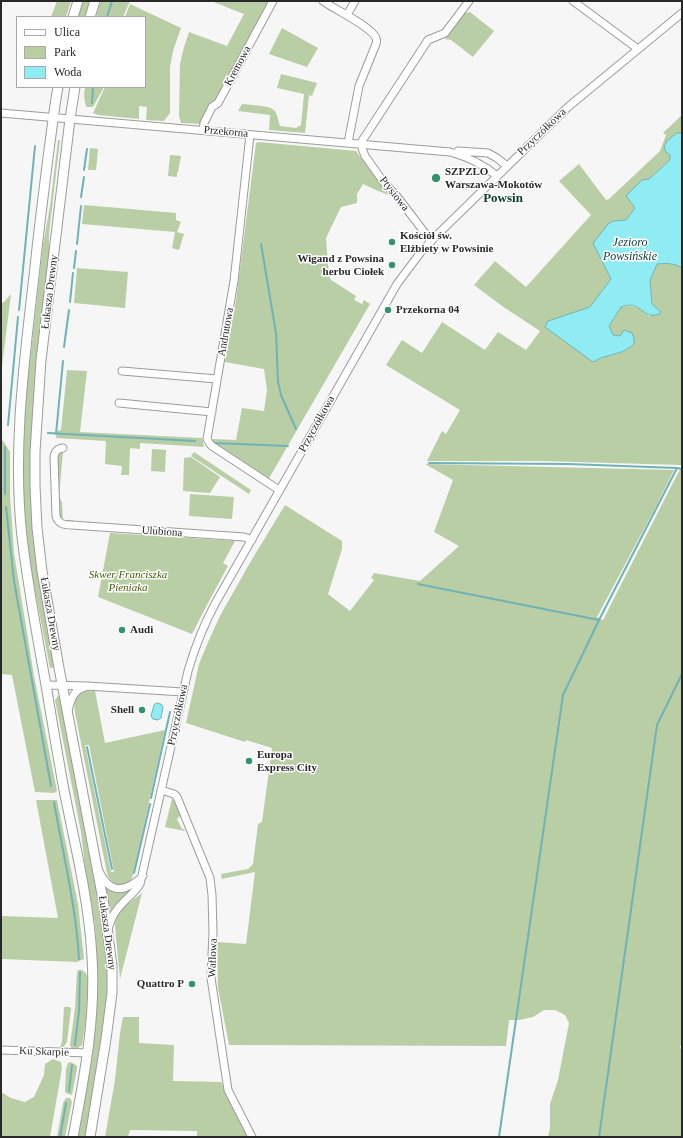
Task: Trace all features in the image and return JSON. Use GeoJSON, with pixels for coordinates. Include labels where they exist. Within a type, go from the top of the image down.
{"type":"FeatureCollection","features":[{"type":"Feature","properties":{"kind":"main road"},"geometry":{"type":"LineString","coordinates":[[73,16],[78,1]]}},
{"type":"Feature","properties":{"kind":"main road"},"geometry":{"type":"LineString","coordinates":[[90,16],[95,1]]}},
{"type":"Feature","properties":{"kind":"main road","name":"Łukasza Drewny"},"geometry":{"type":"LineString","coordinates":[[58,88],[44,182],[24,362],[19,461],[20,516],[31,600],[65,795],[81,867],[93,960],[92,1002],[88,1053],[73,1137]]}},
{"type":"Feature","properties":{"kind":"main road","name":"Łukasza Drewny"},"geometry":{"type":"LineString","coordinates":[[75,88],[41,360],[35,452],[35,486],[42,571],[108,931],[112,976],[112,993],[102,1067],[90,1137]]}},
{"type":"Feature","properties":{"kind":"street","name":"Kremowa"},"geometry":{"type":"LineString","coordinates":[[203,130],[204,123],[212,107],[218,103],[273,1]]}},
{"type":"Feature","properties":{"kind":"street"},"geometry":{"type":"LineString","coordinates":[[324,1],[372,32],[376,37],[377,42],[359,86],[348,143]]}},
{"type":"Feature","properties":{"kind":"street"},"geometry":{"type":"LineString","coordinates":[[347,15],[355,1]]}},
{"type":"Feature","properties":{"kind":"street"},"geometry":{"type":"LineString","coordinates":[[362,145],[363,138],[428,40],[445,33],[469,1]]}},
{"type":"Feature","properties":{"kind":"street"},"geometry":{"type":"LineString","coordinates":[[573,1],[638,49]]}},
{"type":"Feature","properties":{"kind":"street","name":"Przyczółkowa"},"geometry":{"type":"LineString","coordinates":[[108,931],[111,919],[116,911],[136,891],[143,876],[183,692],[193,655],[203,628],[216,602],[389,297],[406,271],[431,241],[507,166],[568,107],[682,13]]}},
{"type":"Feature","properties":{"kind":"street","name":"Przekorna"},"geometry":{"type":"LineString","coordinates":[[1,113],[362,145],[450,152],[460,151],[488,153],[507,166]]}},
{"type":"Feature","properties":{"kind":"street","name":"Andrutowa"},"geometry":{"type":"LineString","coordinates":[[250,135],[234,281],[207,439],[210,444],[280,490]]}},
{"type":"Feature","properties":{"kind":"street","name":"Ptysiowa"},"geometry":{"type":"LineString","coordinates":[[362,145],[365,156],[385,184],[396,195],[431,241]]}},
{"type":"Feature","properties":{"kind":"street","name":"Przekorna"},"geometry":{"type":"LineString","coordinates":[[450,152],[464,156],[488,168],[497,176]]}},
{"type":"Feature","properties":{"kind":"street"},"geometry":{"type":"LineString","coordinates":[[122,371],[217,379]]}},
{"type":"Feature","properties":{"kind":"street"},"geometry":{"type":"LineString","coordinates":[[119,403],[212,412]]}},
{"type":"Feature","properties":{"kind":"street","name":"Ulubiona"},"geometry":{"type":"LineString","coordinates":[[63,448],[58,449],[55,452],[54,457],[56,516],[60,523],[244,537],[252,540]]}},
{"type":"Feature","properties":{"kind":"street"},"geometry":{"type":"LineString","coordinates":[[46,685],[183,692]]}},
{"type":"Feature","properties":{"kind":"street"},"geometry":{"type":"LineString","coordinates":[[67,712],[73,694],[77,690],[87,686]]}},
{"type":"Feature","properties":{"kind":"street","name":"Waflowa"},"geometry":{"type":"LineString","coordinates":[[161,790],[174,794],[177,797],[210,878],[213,932],[211,978],[228,1090],[252,1137]]}},
{"type":"Feature","properties":{"kind":"street"},"geometry":{"type":"LineString","coordinates":[[97,868],[106,883],[112,887],[120,889],[128,887],[143,876]]}},
{"type":"Feature","properties":{"kind":"street","name":"Ku Skarpie"},"geometry":{"type":"LineString","coordinates":[[1,1050],[88,1053]]}},
{"type":"Feature","properties":{"kind":"green space"},"geometry":{"type":"Polygon","coordinates":[[[57,1],[71,1],[66,16],[51,16],[57,1]]]}},
{"type":"Feature","properties":{"kind":"green space"},"geometry":{"type":"Polygon","coordinates":[[[82,1],[91,1],[85,16],[77,16],[82,1]]]}},
{"type":"Feature","properties":{"kind":"green space"},"geometry":{"type":"Polygon","coordinates":[[[101,1],[130,1],[123,16],[96,16],[101,1]]]}},
{"type":"Feature","properties":{"kind":"green space"},"geometry":{"type":"Polygon","coordinates":[[[211,1],[269,1],[217,99],[210,106],[202,124],[181,123],[179,116],[180,64],[189,32],[227,46],[244,14],[211,1]]]}},
{"type":"Feature","properties":{"kind":"green space"},"geometry":{"type":"Polygon","coordinates":[[[130,4],[181,28],[173,51],[170,67],[170,113],[164,121],[146,120],[147,107],[139,106],[139,119],[98,115],[93,113],[105,88],[146,88],[146,16],[125,16],[130,4]]]}},
{"type":"Feature","properties":{"kind":"green space"},"geometry":{"type":"Polygon","coordinates":[[[470,12],[494,31],[473,57],[451,40],[445,39],[465,13],[470,12]]]}},
{"type":"Feature","properties":{"kind":"green space"},"geometry":{"type":"Polygon","coordinates":[[[282,28],[318,48],[307,67],[269,54],[282,28]]]}},
{"type":"Feature","properties":{"kind":"green space"},"geometry":{"type":"Polygon","coordinates":[[[281,74],[317,83],[312,96],[309,95],[305,133],[269,130],[270,115],[238,111],[242,104],[271,108],[277,115],[280,126],[296,128],[301,125],[304,94],[277,88],[281,74]]]}},
{"type":"Feature","properties":{"kind":"green space"},"geometry":{"type":"Polygon","coordinates":[[[85,88],[103,88],[93,107],[86,107],[84,96],[85,88]]]}},
{"type":"Feature","properties":{"kind":"green space"},"geometry":{"type":"Polygon","coordinates":[[[682,115],[682,133],[677,133],[670,160],[649,179],[642,180],[629,200],[635,208],[626,220],[613,221],[611,279],[590,307],[548,321],[593,362],[623,351],[634,344],[634,338],[613,335],[609,326],[621,307],[633,306],[642,310],[649,316],[660,311],[652,304],[650,280],[657,264],[670,264],[682,268],[682,465],[540,461],[427,461],[442,431],[446,434],[460,410],[386,365],[402,340],[422,353],[442,322],[485,350],[498,332],[526,350],[540,331],[502,306],[474,285],[495,261],[526,287],[591,215],[559,181],[579,164],[606,200],[609,199],[660,151],[666,135],[663,133],[682,115]]]}},
{"type":"Feature","properties":{"kind":"green space"},"geometry":{"type":"Polygon","coordinates":[[[58,140],[60,140],[49,234],[49,266],[32,420],[31,450],[56,667],[50,668],[29,560],[24,502],[23,423],[43,245],[50,206],[58,140]]]}},
{"type":"Feature","properties":{"kind":"green space"},"geometry":{"type":"Polygon","coordinates":[[[259,142],[356,151],[389,195],[363,184],[357,194],[357,203],[341,207],[326,238],[329,276],[331,280],[356,296],[354,300],[362,304],[364,300],[370,304],[268,480],[212,444],[213,439],[236,440],[242,408],[264,411],[267,390],[264,369],[225,362],[236,300],[256,143],[259,142]]]}},
{"type":"Feature","properties":{"kind":"green space"},"geometry":{"type":"Polygon","coordinates":[[[90,148],[98,149],[96,170],[88,170],[90,148]]]}},
{"type":"Feature","properties":{"kind":"green space"},"geometry":{"type":"Polygon","coordinates":[[[170,155],[181,156],[177,177],[168,176],[170,155]]]}},
{"type":"Feature","properties":{"kind":"green space"},"geometry":{"type":"Polygon","coordinates":[[[84,205],[176,213],[176,220],[181,222],[177,232],[184,234],[179,250],[172,248],[175,232],[82,224],[84,205]]]}},
{"type":"Feature","properties":{"kind":"green space"},"geometry":{"type":"Polygon","coordinates":[[[77,268],[128,272],[125,308],[74,303],[77,268]]]}},
{"type":"Feature","properties":{"kind":"green space"},"geometry":{"type":"Polygon","coordinates":[[[11,294],[1,374],[1,304],[11,294]]]}},
{"type":"Feature","properties":{"kind":"green space"},"geometry":{"type":"Polygon","coordinates":[[[67,370],[87,371],[80,432],[202,438],[204,447],[140,443],[140,449],[130,448],[129,475],[121,475],[122,466],[105,464],[106,441],[56,438],[57,431],[61,430],[67,370]]]}},
{"type":"Feature","properties":{"kind":"green space"},"geometry":{"type":"Polygon","coordinates":[[[1,439],[10,452],[10,495],[14,553],[34,676],[57,791],[54,793],[35,792],[12,675],[1,674],[1,439]]]}},
{"type":"Feature","properties":{"kind":"green space"},"geometry":{"type":"Polygon","coordinates":[[[152,449],[166,450],[165,472],[151,471],[152,449]]]}},
{"type":"Feature","properties":{"kind":"green space"},"geometry":{"type":"Polygon","coordinates":[[[60,451],[63,451],[59,497],[62,502],[63,520],[73,520],[73,522],[65,522],[60,518],[58,497],[58,454],[60,451]]]}},
{"type":"Feature","properties":{"kind":"green space"},"geometry":{"type":"Polygon","coordinates":[[[194,452],[251,490],[249,494],[191,456],[194,452]]]}},
{"type":"Feature","properties":{"kind":"green space"},"geometry":{"type":"Polygon","coordinates":[[[191,457],[220,477],[210,493],[183,491],[184,458],[191,457]]]}},
{"type":"Feature","properties":{"kind":"green space"},"geometry":{"type":"Polygon","coordinates":[[[425,464],[674,470],[597,617],[603,620],[682,467],[682,1045],[680,1046],[682,1054],[682,1137],[548,1137],[550,1128],[550,1104],[558,1080],[569,1023],[565,1015],[555,1010],[544,1010],[533,1017],[519,1020],[509,1020],[506,1046],[229,1045],[218,988],[217,942],[246,944],[255,872],[222,879],[221,874],[248,869],[253,864],[258,824],[262,822],[272,748],[246,740],[245,742],[186,723],[199,664],[221,614],[285,505],[342,541],[342,549],[328,594],[350,611],[374,580],[371,578],[374,573],[420,581],[459,546],[434,532],[453,480],[425,464]]]}},
{"type":"Feature","properties":{"kind":"green space"},"geometry":{"type":"Polygon","coordinates":[[[190,494],[234,497],[232,519],[189,516],[190,494]]]}},
{"type":"Feature","properties":{"kind":"green space","name":"Skwer Franciszka Pieniaka"},"geometry":{"type":"Polygon","coordinates":[[[110,533],[235,541],[223,563],[228,566],[192,634],[98,597],[110,533]]]}},
{"type":"Feature","properties":{"kind":"green space"},"geometry":{"type":"Polygon","coordinates":[[[83,691],[95,691],[105,743],[165,730],[133,875],[131,880],[124,885],[116,884],[109,878],[107,873],[74,706],[77,695],[83,691]],[[85,745],[111,872],[114,872],[89,745],[85,745]]]}},
{"type":"Feature","properties":{"kind":"green space"},"geometry":{"type":"Polygon","coordinates":[[[59,695],[61,695],[96,883],[108,968],[108,988],[104,1023],[87,1137],[78,1137],[94,1037],[97,992],[97,956],[95,925],[85,868],[81,832],[55,700],[59,695]]]}},
{"type":"Feature","properties":{"kind":"green space"},"geometry":{"type":"Polygon","coordinates":[[[172,799],[175,800],[181,815],[177,819],[182,829],[185,831],[165,827],[172,799]]]}},
{"type":"Feature","properties":{"kind":"green space"},"geometry":{"type":"Polygon","coordinates":[[[36,800],[57,800],[78,904],[84,959],[77,962],[1,959],[1,916],[58,918],[36,800]]]}},
{"type":"Feature","properties":{"kind":"green space"},"geometry":{"type":"Polygon","coordinates":[[[135,886],[133,890],[110,911],[106,889],[107,887],[111,890],[135,886]]]}},
{"type":"Feature","properties":{"kind":"green space"},"geometry":{"type":"Polygon","coordinates":[[[142,893],[120,979],[115,927],[116,921],[124,907],[142,893]]]}},
{"type":"Feature","properties":{"kind":"green space"},"geometry":{"type":"Polygon","coordinates":[[[78,970],[82,970],[86,973],[88,979],[86,1019],[82,1045],[78,1048],[72,1049],[70,1045],[78,970]]]}},
{"type":"Feature","properties":{"kind":"green space"},"geometry":{"type":"Polygon","coordinates":[[[64,1007],[70,1007],[71,1009],[67,1042],[63,1048],[60,1049],[62,1041],[64,1007]]]}},
{"type":"Feature","properties":{"kind":"green space"},"geometry":{"type":"Polygon","coordinates":[[[123,1017],[139,1017],[139,1043],[174,1045],[173,1081],[221,1082],[248,1137],[197,1137],[197,1131],[130,1130],[128,1137],[105,1137],[115,1080],[123,1017]]]}},
{"type":"Feature","properties":{"kind":"green space"},"geometry":{"type":"Polygon","coordinates":[[[53,1059],[61,1062],[62,1068],[50,1137],[1,1137],[1,1092],[11,1098],[25,1102],[34,1097],[44,1075],[45,1064],[53,1059]]]}},
{"type":"Feature","properties":{"kind":"green space"},"geometry":{"type":"Polygon","coordinates":[[[71,1062],[77,1066],[72,1095],[65,1092],[66,1069],[68,1063],[71,1062]]]}},
{"type":"Feature","properties":{"kind":"green space"},"geometry":{"type":"Polygon","coordinates":[[[66,1098],[70,1098],[72,1102],[65,1137],[57,1137],[63,1103],[66,1098]]]}},
{"type":"Feature","properties":{"kind":"water","name":"Jezioro Powsińskie"},"geometry":{"type":"Polygon","coordinates":[[[677,133],[682,133],[682,268],[670,264],[657,264],[650,280],[652,304],[660,311],[660,314],[650,315],[635,306],[630,305],[621,307],[609,326],[613,335],[620,336],[624,330],[632,333],[634,344],[623,351],[593,362],[545,327],[548,321],[590,307],[611,279],[593,243],[609,223],[613,221],[626,220],[635,208],[626,196],[642,180],[649,179],[670,160],[670,155],[666,152],[664,146],[667,141],[677,133]]]}},
{"type":"Feature","properties":{"kind":"water"},"geometry":{"type":"Polygon","coordinates":[[[157,703],[161,704],[163,707],[161,718],[158,720],[153,719],[151,716],[154,705],[157,703]]]}},
{"type":"Feature","properties":{"kind":"waterway"},"geometry":{"type":"LineString","coordinates":[[107,16],[112,1]]}},
{"type":"Feature","properties":{"kind":"waterway"},"geometry":{"type":"LineString","coordinates":[[92,103],[93,88]]}},
{"type":"Feature","properties":{"kind":"waterway"},"geometry":{"type":"LineString","coordinates":[[19,310],[35,146]]}},
{"type":"Feature","properties":{"kind":"waterway"},"geometry":{"type":"LineString","coordinates":[[84,170],[87,149]]}},
{"type":"Feature","properties":{"kind":"waterway"},"geometry":{"type":"LineString","coordinates":[[81,197],[84,177]]}},
{"type":"Feature","properties":{"kind":"waterway"},"geometry":{"type":"LineString","coordinates":[[77,244],[81,206]]}},
{"type":"Feature","properties":{"kind":"waterway"},"geometry":{"type":"LineString","coordinates":[[261,244],[276,333],[278,382],[281,395],[296,429]]}},
{"type":"Feature","properties":{"kind":"waterway"},"geometry":{"type":"LineString","coordinates":[[74,268],[76,251]]}},
{"type":"Feature","properties":{"kind":"waterway"},"geometry":{"type":"LineString","coordinates":[[70,302],[73,273]]}},
{"type":"Feature","properties":{"kind":"waterway"},"geometry":{"type":"LineString","coordinates":[[64,347],[69,310]]}},
{"type":"Feature","properties":{"kind":"waterway"},"geometry":{"type":"LineString","coordinates":[[8,425],[18,317]]}},
{"type":"Feature","properties":{"kind":"waterway"},"geometry":{"type":"LineString","coordinates":[[56,434],[63,361]]}},
{"type":"Feature","properties":{"kind":"waterway"},"geometry":{"type":"LineString","coordinates":[[48,433],[195,441]]}},
{"type":"Feature","properties":{"kind":"waterway"},"geometry":{"type":"LineString","coordinates":[[213,443],[288,446]]}},
{"type":"Feature","properties":{"kind":"waterway"},"geometry":{"type":"LineString","coordinates":[[5,447],[5,494]]}},
{"type":"Feature","properties":{"kind":"waterway"},"geometry":{"type":"LineString","coordinates":[[429,463],[568,464],[677,468]]}},
{"type":"Feature","properties":{"kind":"waterway"},"geometry":{"type":"LineString","coordinates":[[499,1137],[563,695],[599,620],[677,468],[682,469]]}},
{"type":"Feature","properties":{"kind":"waterway"},"geometry":{"type":"LineString","coordinates":[[6,507],[14,581],[51,786]]}},
{"type":"Feature","properties":{"kind":"waterway"},"geometry":{"type":"LineString","coordinates":[[418,584],[599,620]]}},
{"type":"Feature","properties":{"kind":"waterway"},"geometry":{"type":"LineString","coordinates":[[599,1137],[657,725],[682,674]]}},
{"type":"Feature","properties":{"kind":"waterway"},"geometry":{"type":"LineString","coordinates":[[151,798],[170,712]]}},
{"type":"Feature","properties":{"kind":"waterway"},"geometry":{"type":"LineString","coordinates":[[87,747],[112,869]]}},
{"type":"Feature","properties":{"kind":"waterway"},"geometry":{"type":"LineString","coordinates":[[54,802],[72,900],[79,959]]}},
{"type":"Feature","properties":{"kind":"waterway"},"geometry":{"type":"LineString","coordinates":[[134,873],[150,804]]}},
{"type":"Feature","properties":{"kind":"waterway"},"geometry":{"type":"LineString","coordinates":[[75,1045],[79,1011],[80,972]]}},
{"type":"Feature","properties":{"kind":"waterway"},"geometry":{"type":"LineString","coordinates":[[69,1091],[72,1065]]}},
{"type":"Feature","properties":{"kind":"waterway"},"geometry":{"type":"LineString","coordinates":[[60,1137],[66,1103]]}},
{"type":"Feature","properties":{"kind":"place","name":"SZPZLO Warszawa-Mokotów"},"geometry":{"type":"Point","coordinates":[436,178]}},
{"type":"Feature","properties":{"kind":"place","name":"Kościół św. Elżbiety w Powsinie"},"geometry":{"type":"Point","coordinates":[392,242]}},
{"type":"Feature","properties":{"kind":"place","name":"Wigand z Powsina herbu Ciołek"},"geometry":{"type":"Point","coordinates":[392,265]}},
{"type":"Feature","properties":{"kind":"place","name":"Przekorna 04"},"geometry":{"type":"Point","coordinates":[388,310]}},
{"type":"Feature","properties":{"kind":"place","name":"Audi"},"geometry":{"type":"Point","coordinates":[122,630]}},
{"type":"Feature","properties":{"kind":"place","name":"Shell"},"geometry":{"type":"Point","coordinates":[142,710]}},
{"type":"Feature","properties":{"kind":"place","name":"Europa Express City"},"geometry":{"type":"Point","coordinates":[249,761]}},
{"type":"Feature","properties":{"kind":"place","name":"Quattro P"},"geometry":{"type":"Point","coordinates":[192,984]}},
{"type":"Feature","properties":{"kind":"district","name":"Powsin"},"geometry":{"type":"Point","coordinates":[503,199]}}]}
